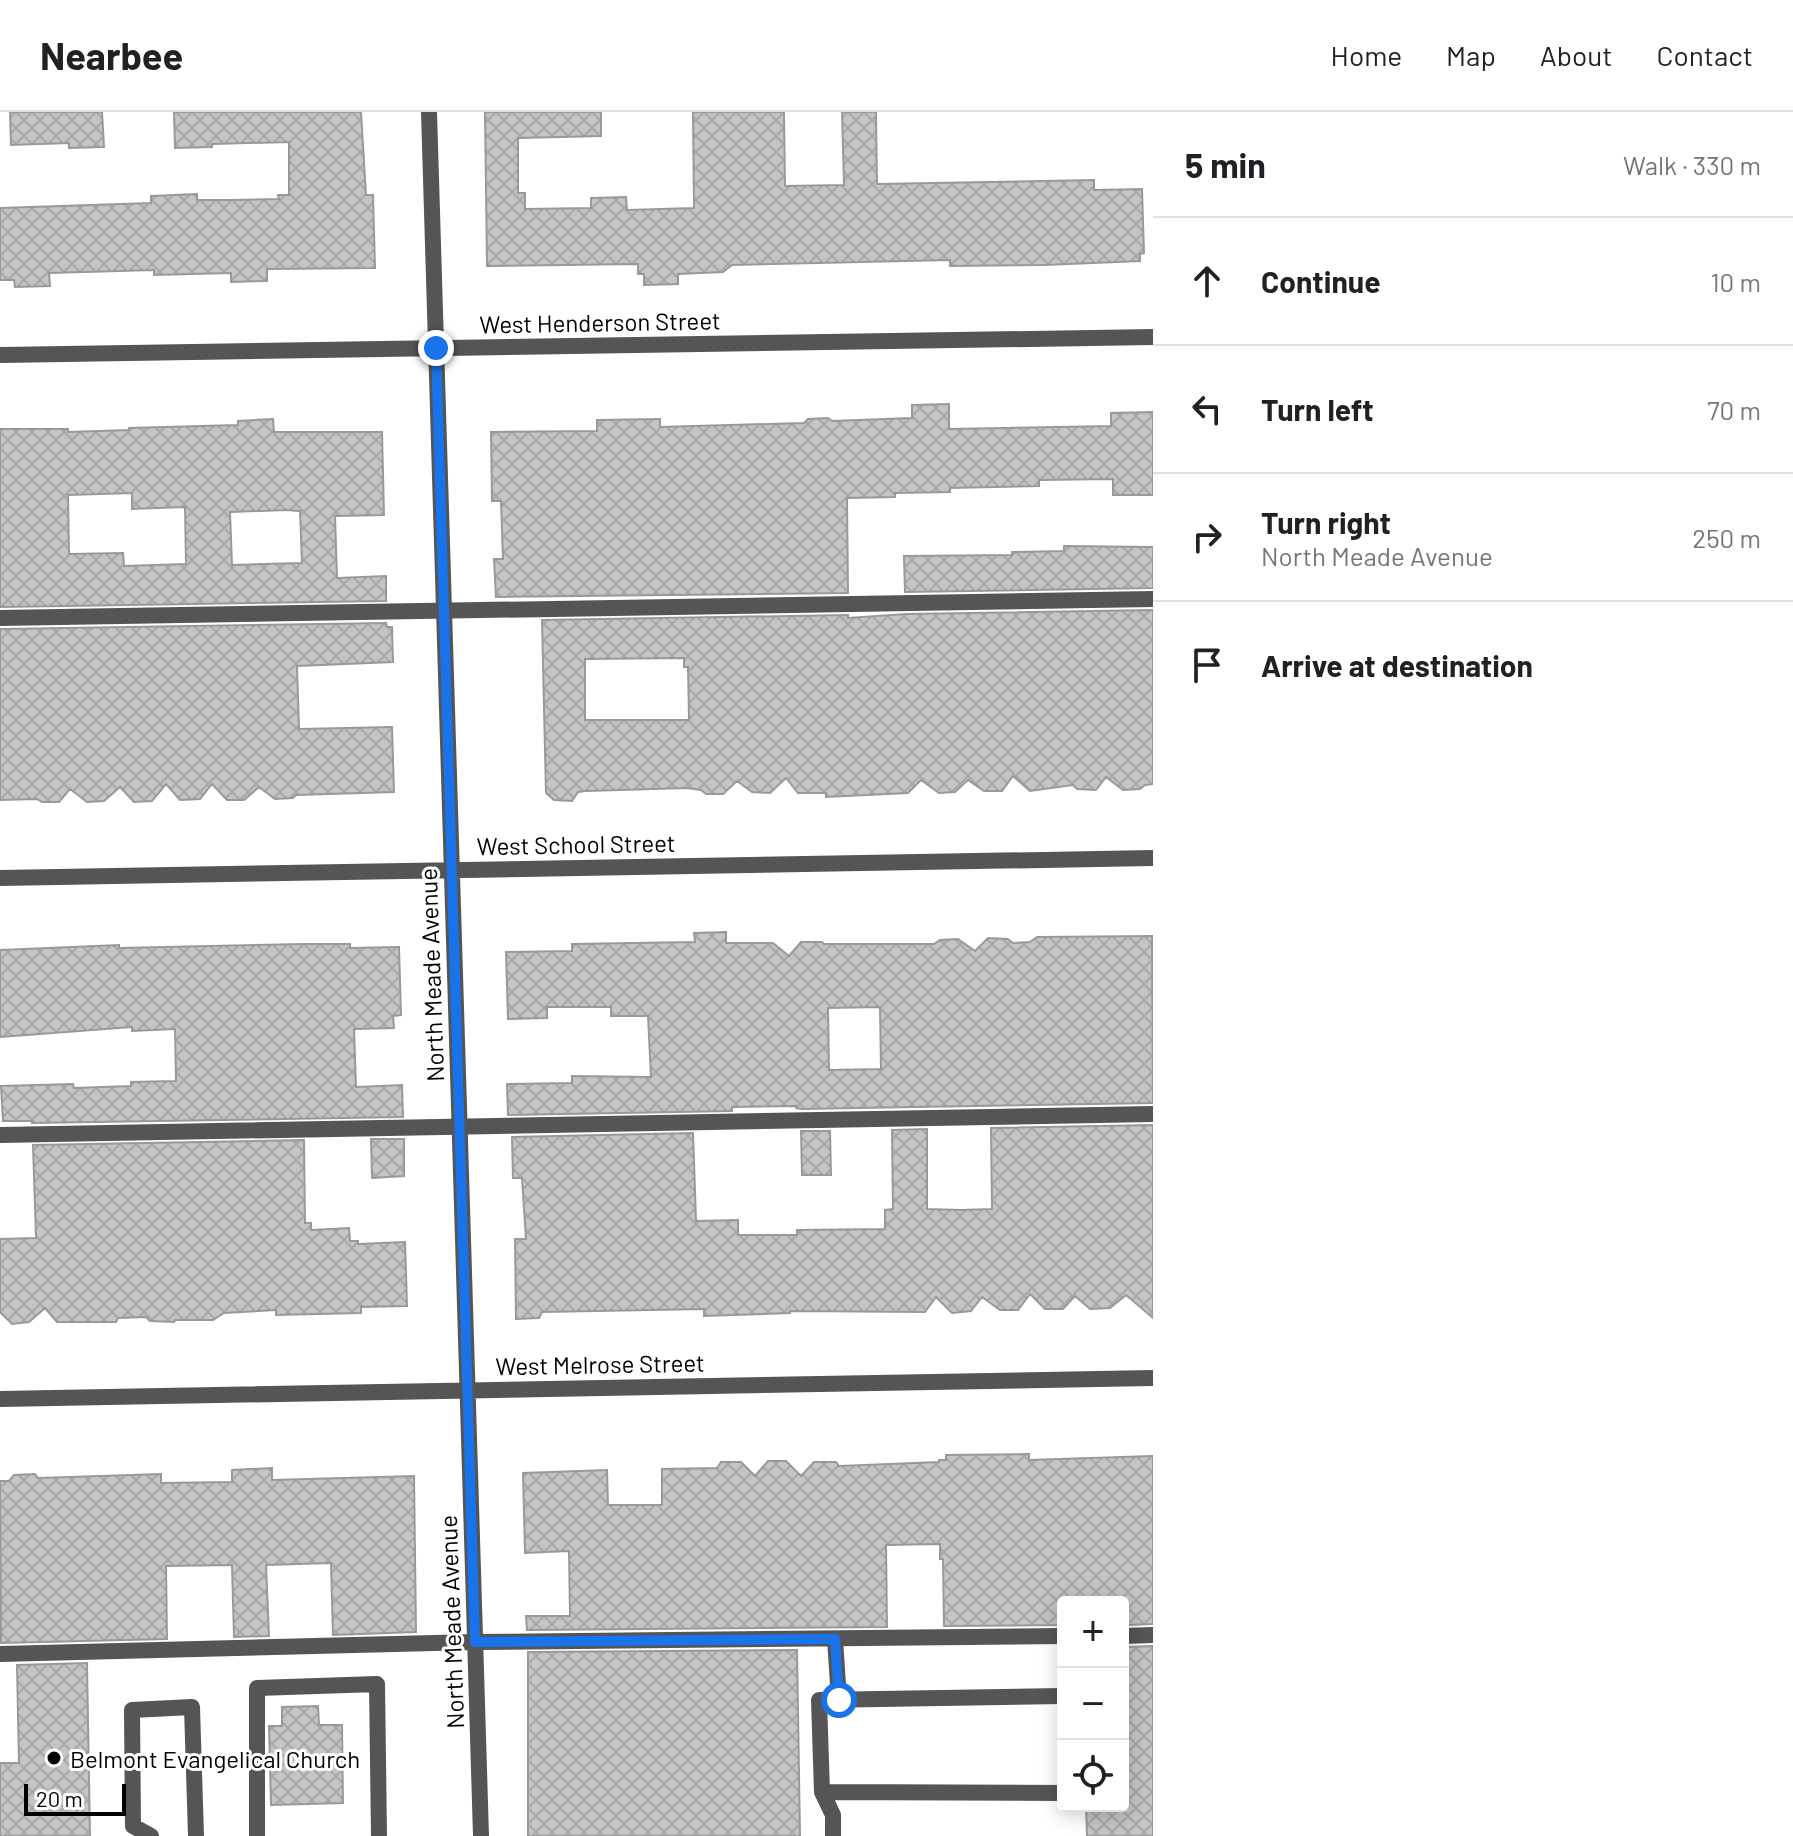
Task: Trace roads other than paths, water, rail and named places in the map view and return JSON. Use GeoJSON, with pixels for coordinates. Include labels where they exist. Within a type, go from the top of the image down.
{"type":"FeatureCollection","features":[{"type":"Feature","properties":{"kind":"street","name":"North Meade Avenue"},"geometry":{"type":"LineString","coordinates":[[429,112],[481,1836]]}},
{"type":"Feature","properties":{"kind":"street","name":"West Henderson Street"},"geometry":{"type":"LineString","coordinates":[[0,355],[1153,337]]}},
{"type":"Feature","properties":{"kind":"street"},"geometry":{"type":"LineString","coordinates":[[0,618],[1153,599]]}},
{"type":"Feature","properties":{"kind":"street","name":"West School Street"},"geometry":{"type":"LineString","coordinates":[[0,878],[1153,858]]}},
{"type":"Feature","properties":{"kind":"street"},"geometry":{"type":"LineString","coordinates":[[0,1135],[1153,1114]]}},
{"type":"Feature","properties":{"kind":"street","name":"West Melrose Street"},"geometry":{"type":"LineString","coordinates":[[0,1399],[1153,1378]]}},
{"type":"Feature","properties":{"kind":"street"},"geometry":{"type":"LineString","coordinates":[[1129,1636],[1153,1635]]}},
{"type":"Feature","properties":{"kind":"street"},"geometry":{"type":"LineString","coordinates":[[0,1654],[475,1642],[1057,1636]]}},
{"type":"Feature","properties":{"kind":"street"},"geometry":{"type":"LineString","coordinates":[[835,1639],[839,1700]]}},
{"type":"Feature","properties":{"kind":"street"},"geometry":{"type":"LineString","coordinates":[[257,1836],[257,1688],[377,1684],[379,1836]]}},
{"type":"Feature","properties":{"kind":"street"},"geometry":{"type":"LineString","coordinates":[[833,1836],[833,1815],[822,1792],[819,1700],[1057,1696]]}},
{"type":"Feature","properties":{"kind":"street"},"geometry":{"type":"LineString","coordinates":[[151,1836],[133,1826],[132,1710],[192,1707],[196,1836]]}},
{"type":"Feature","properties":{"kind":"street"},"geometry":{"type":"LineString","coordinates":[[822,1792],[1057,1793]]}},
{"type":"Feature","properties":{"kind":"place","name":"Belmont Evangelical Church"},"geometry":{"type":"Point","coordinates":[54,1758]}}]}
